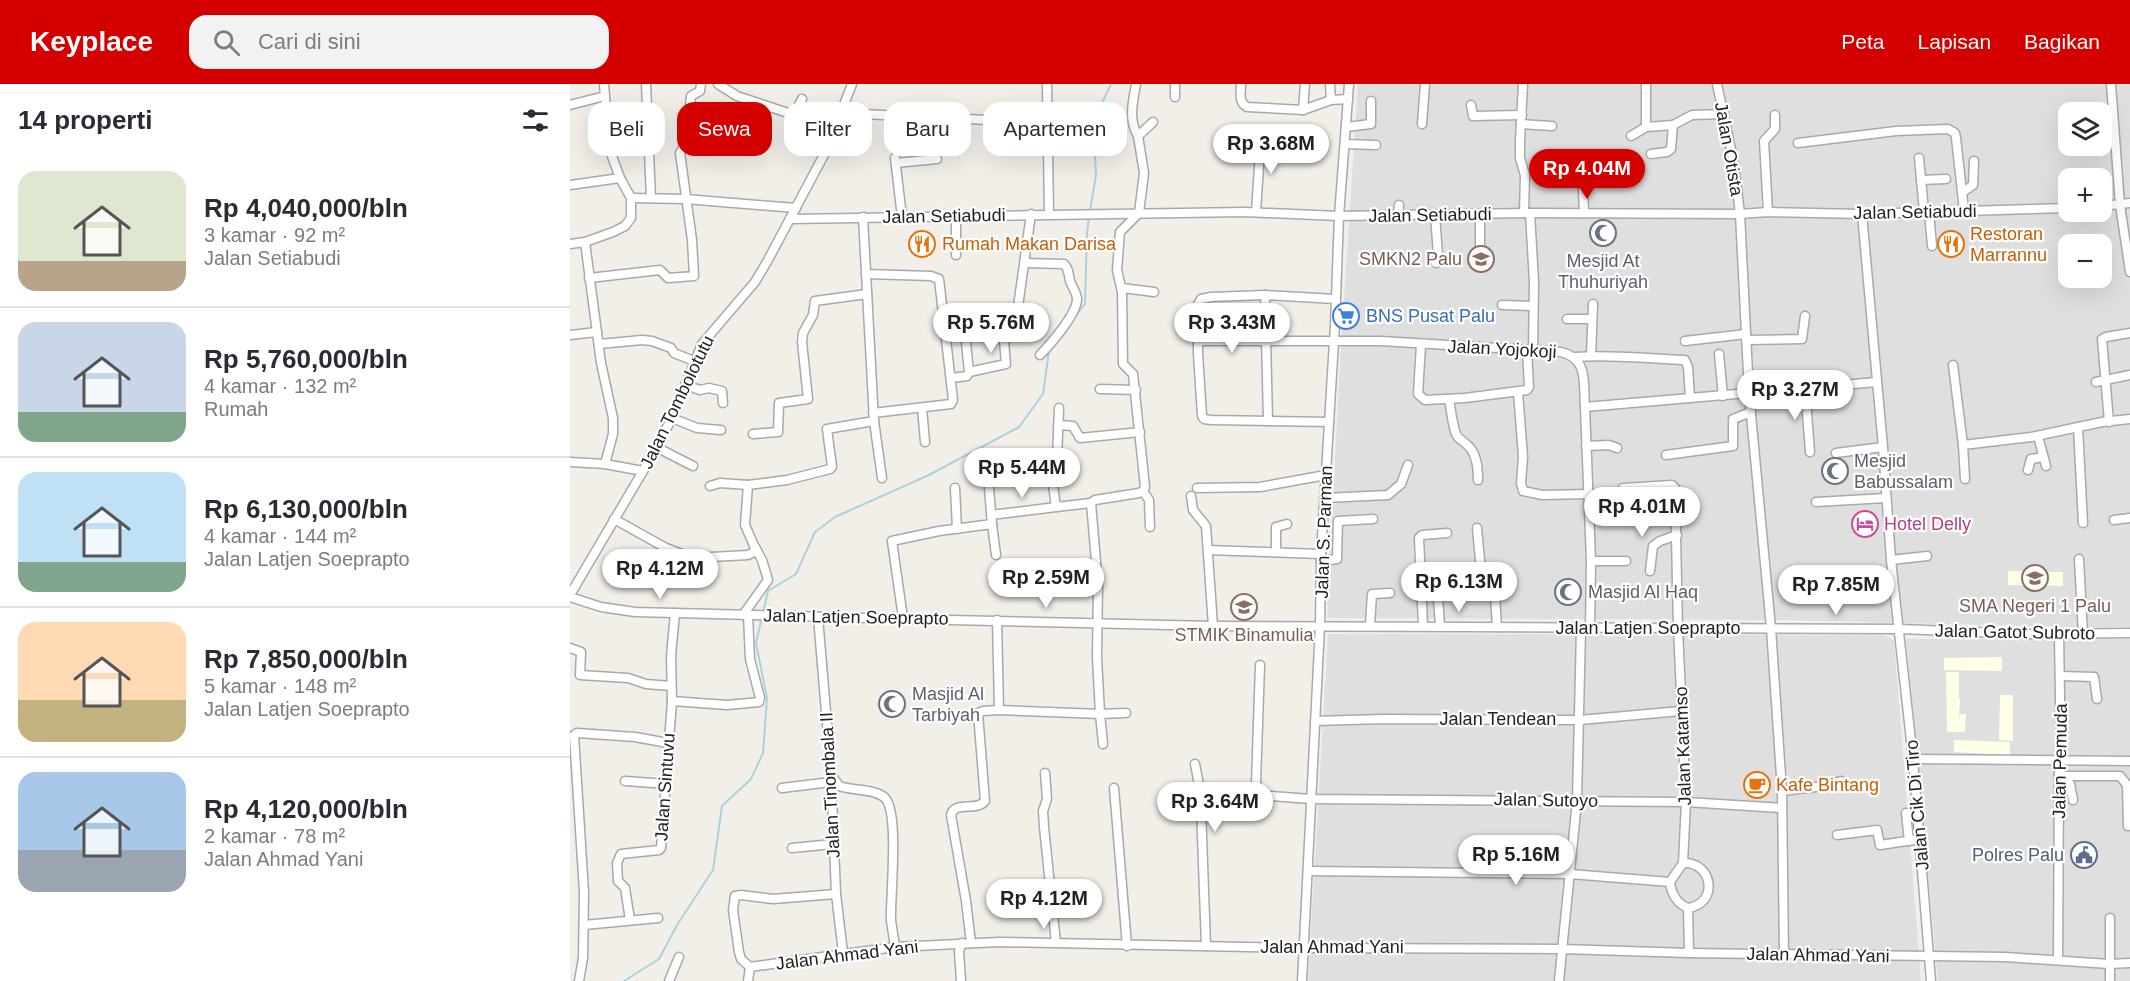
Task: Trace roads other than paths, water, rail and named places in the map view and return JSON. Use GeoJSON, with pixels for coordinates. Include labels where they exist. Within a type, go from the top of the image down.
{"type":"FeatureCollection","features":[{"type":"Feature","properties":{"kind":"street"},"geometry":{"type":"LineString","coordinates":[[570,244],[585,242],[628,224],[631,218],[631,198],[620,178],[609,147],[604,84]]}},
{"type":"Feature","properties":{"kind":"street"},"geometry":{"type":"LineString","coordinates":[[646,84],[651,198]]}},
{"type":"Feature","properties":{"kind":"street"},"geometry":{"type":"LineString","coordinates":[[589,278],[660,270],[668,278],[694,276],[692,240],[680,153],[683,148],[695,143],[689,114],[691,96],[700,91],[701,84]]}},
{"type":"Feature","properties":{"kind":"street"},"geometry":{"type":"LineString","coordinates":[[718,84],[736,96],[794,115],[801,99]]}},
{"type":"Feature","properties":{"kind":"street","name":"Jalan Tombolotutu"},"geometry":{"type":"LineString","coordinates":[[846,102],[852,84]]}},
{"type":"Feature","properties":{"kind":"street"},"geometry":{"type":"LineString","coordinates":[[1047,84],[1047,102]]}},
{"type":"Feature","properties":{"kind":"street"},"geometry":{"type":"LineString","coordinates":[[1136,84],[1132,109],[1144,173],[1139,213],[1120,232],[1117,270],[1122,288],[1124,364],[1132,373],[1136,390],[1145,487],[1143,491]]}},
{"type":"Feature","properties":{"kind":"street"},"geometry":{"type":"LineString","coordinates":[[1175,84],[1175,97]]}},
{"type":"Feature","properties":{"kind":"street"},"geometry":{"type":"LineString","coordinates":[[1241,84],[1240,100],[1242,105],[1247,107],[1303,110],[1331,100],[1348,99]]}},
{"type":"Feature","properties":{"kind":"street"},"geometry":{"type":"LineString","coordinates":[[1303,110],[1305,84]]}},
{"type":"Feature","properties":{"kind":"street"},"geometry":{"type":"LineString","coordinates":[[1330,84],[1331,100]]}},
{"type":"Feature","properties":{"kind":"street","name":"Jalan S. Parman"},"geometry":{"type":"LineString","coordinates":[[1302,981],[1320,626],[1324,498],[1339,216],[1349,84]]}},
{"type":"Feature","properties":{"kind":"street"},"geometry":{"type":"LineString","coordinates":[[1422,124],[1425,84]]}},
{"type":"Feature","properties":{"kind":"street"},"geometry":{"type":"LineString","coordinates":[[1421,345],[1418,394],[1425,400],[1523,392],[1529,387],[1533,306],[1525,175],[1520,154],[1523,84]]}},
{"type":"Feature","properties":{"kind":"street"},"geometry":{"type":"LineString","coordinates":[[1646,84],[1646,127]]}},
{"type":"Feature","properties":{"kind":"street","name":"Jalan Otista"},"geometry":{"type":"LineString","coordinates":[[1717,84],[1734,164],[1740,214],[1749,393],[1772,628],[1782,791],[1784,955]]}},
{"type":"Feature","properties":{"kind":"street"},"geometry":{"type":"LineString","coordinates":[[2111,84],[2120,205],[2130,272]]}},
{"type":"Feature","properties":{"kind":"street"},"geometry":{"type":"LineString","coordinates":[[570,105],[605,96]]}},
{"type":"Feature","properties":{"kind":"street"},"geometry":{"type":"LineString","coordinates":[[1346,127],[1371,124],[1371,100]]}},
{"type":"Feature","properties":{"kind":"street"},"geometry":{"type":"LineString","coordinates":[[1471,105],[1473,116],[1522,120],[1552,126]]}},
{"type":"Feature","properties":{"kind":"street"},"geometry":{"type":"LineString","coordinates":[[872,114],[983,120]]}},
{"type":"Feature","properties":{"kind":"street"},"geometry":{"type":"LineString","coordinates":[[1631,135],[1646,127],[1673,125],[1692,115],[1724,114]]}},
{"type":"Feature","properties":{"kind":"street"},"geometry":{"type":"LineString","coordinates":[[1768,212],[1764,143],[1775,129],[1775,115]]}},
{"type":"Feature","properties":{"kind":"street"},"geometry":{"type":"LineString","coordinates":[[1138,136],[1151,124]]}},
{"type":"Feature","properties":{"kind":"street"},"geometry":{"type":"LineString","coordinates":[[1650,154],[1667,152],[1671,149],[1673,125]]}},
{"type":"Feature","properties":{"kind":"street"},"geometry":{"type":"LineString","coordinates":[[1798,143],[1896,131],[1948,129],[1954,133],[1956,138],[1964,210]]}},
{"type":"Feature","properties":{"kind":"street"},"geometry":{"type":"LineString","coordinates":[[1256,212],[1260,136]]}},
{"type":"Feature","properties":{"kind":"street"},"geometry":{"type":"LineString","coordinates":[[1345,144],[1376,145]]}},
{"type":"Feature","properties":{"kind":"street","name":"Jalan Tombolotutu"},"geometry":{"type":"LineString","coordinates":[[570,596],[672,418],[706,337],[759,275],[823,156]]}},
{"type":"Feature","properties":{"kind":"street"},"geometry":{"type":"LineString","coordinates":[[1048,156],[1049,214]]}},
{"type":"Feature","properties":{"kind":"street"},"geometry":{"type":"LineString","coordinates":[[1919,158],[1932,246]]}},
{"type":"Feature","properties":{"kind":"street"},"geometry":{"type":"LineString","coordinates":[[903,216],[895,161],[936,159]]}},
{"type":"Feature","properties":{"kind":"street"},"geometry":{"type":"LineString","coordinates":[[1963,192],[1973,185],[1974,161]]}},
{"type":"Feature","properties":{"kind":"street"},"geometry":{"type":"LineString","coordinates":[[1582,164],[1584,213]]}},
{"type":"Feature","properties":{"kind":"street"},"geometry":{"type":"LineString","coordinates":[[570,185],[620,178]]}},
{"type":"Feature","properties":{"kind":"street"},"geometry":{"type":"LineString","coordinates":[[1921,180],[1946,179]]}},
{"type":"Feature","properties":{"kind":"street"},"geometry":{"type":"LineString","coordinates":[[631,198],[686,199],[796,208]]}},
{"type":"Feature","properties":{"kind":"street"},"geometry":{"type":"LineString","coordinates":[[2112,205],[2130,203]]}},
{"type":"Feature","properties":{"kind":"street","name":"Jalan Setiabudi"},"geometry":{"type":"LineString","coordinates":[[790,219],[1256,212],[1339,216],[1399,210],[1435,215],[1768,212],[1862,214],[2058,208]]}},
{"type":"Feature","properties":{"kind":"street"},"geometry":{"type":"LineString","coordinates":[[969,372],[965,333],[1013,330],[1016,326],[1031,214]]}},
{"type":"Feature","properties":{"kind":"street"},"geometry":{"type":"LineString","coordinates":[[1480,214],[1480,248]]}},
{"type":"Feature","properties":{"kind":"street","name":"Jalan Cik Di Tiro"},"geometry":{"type":"LineString","coordinates":[[1862,214],[1891,560],[1913,759],[1931,981]]}},
{"type":"Feature","properties":{"kind":"street"},"geometry":{"type":"LineString","coordinates":[[956,215],[956,255]]}},
{"type":"Feature","properties":{"kind":"street"},"geometry":{"type":"LineString","coordinates":[[1435,215],[1438,255],[1436,263]]}},
{"type":"Feature","properties":{"kind":"street"},"geometry":{"type":"LineString","coordinates":[[863,217],[873,417],[882,478]]}},
{"type":"Feature","properties":{"kind":"street"},"geometry":{"type":"LineString","coordinates":[[585,242],[613,428],[604,464]]}},
{"type":"Feature","properties":{"kind":"street"},"geometry":{"type":"LineString","coordinates":[[1025,263],[1064,264],[1069,270],[1070,280],[1077,297],[1075,307],[1059,334],[1040,355]]}},
{"type":"Feature","properties":{"kind":"street"},"geometry":{"type":"LineString","coordinates":[[710,486],[720,483],[748,485],[787,480],[830,470],[832,467],[826,429],[873,417],[952,403],[939,279],[931,276],[866,273]]}},
{"type":"Feature","properties":{"kind":"street"},"geometry":{"type":"LineString","coordinates":[[1122,288],[1154,292]]}},
{"type":"Feature","properties":{"kind":"street"},"geometry":{"type":"LineString","coordinates":[[753,434],[778,432],[779,403],[808,399],[802,342],[803,333],[813,315],[815,301],[867,294]]}},
{"type":"Feature","properties":{"kind":"street"},"geometry":{"type":"LineString","coordinates":[[1264,295],[1268,421]]}},
{"type":"Feature","properties":{"kind":"street"},"geometry":{"type":"LineString","coordinates":[[1329,422],[1204,419],[1198,341],[1198,304],[1201,299],[1211,297],[1264,295],[1335,299]]}},
{"type":"Feature","properties":{"kind":"street"},"geometry":{"type":"LineString","coordinates":[[1591,356],[1593,304]]}},
{"type":"Feature","properties":{"kind":"street"},"geometry":{"type":"LineString","coordinates":[[1502,305],[1533,306]]}},
{"type":"Feature","properties":{"kind":"street"},"geometry":{"type":"LineString","coordinates":[[1685,341],[1746,337],[1802,339],[1805,316]]}},
{"type":"Feature","properties":{"kind":"street"},"geometry":{"type":"LineString","coordinates":[[1567,319],[1591,319]]}},
{"type":"Feature","properties":{"kind":"street"},"geometry":{"type":"LineString","coordinates":[[951,378],[967,376],[969,372],[1006,364],[1003,330]]}},
{"type":"Feature","properties":{"kind":"street"},"geometry":{"type":"LineString","coordinates":[[570,335],[597,332]]}},
{"type":"Feature","properties":{"kind":"street"},"geometry":{"type":"LineString","coordinates":[[2109,422],[2100,382],[2103,339],[2130,333]]}},
{"type":"Feature","properties":{"kind":"street"},"geometry":{"type":"LineString","coordinates":[[599,344],[652,341],[671,348],[674,353],[694,361]]}},
{"type":"Feature","properties":{"kind":"street","name":"Jalan Yojokoji"},"geometry":{"type":"LineString","coordinates":[[1198,341],[1381,341],[1561,352],[1575,357],[1582,368],[1591,561],[1577,801],[1559,981]]}},
{"type":"Feature","properties":{"kind":"street"},"geometry":{"type":"LineString","coordinates":[[1719,354],[1723,396]]}},
{"type":"Feature","properties":{"kind":"street"},"geometry":{"type":"LineString","coordinates":[[1575,357],[1626,356],[1686,361],[1690,398]]}},
{"type":"Feature","properties":{"kind":"street"},"geometry":{"type":"LineString","coordinates":[[1953,365],[1965,479]]}},
{"type":"Feature","properties":{"kind":"street"},"geometry":{"type":"LineString","coordinates":[[2100,382],[2130,375]]}},
{"type":"Feature","properties":{"kind":"street"},"geometry":{"type":"LineString","coordinates":[[1585,407],[1877,382]]}},
{"type":"Feature","properties":{"kind":"street"},"geometry":{"type":"LineString","coordinates":[[685,385],[700,390],[709,388],[722,391],[723,403]]}},
{"type":"Feature","properties":{"kind":"street"},"geometry":{"type":"LineString","coordinates":[[1805,388],[1810,452]]}},
{"type":"Feature","properties":{"kind":"street"},"geometry":{"type":"LineString","coordinates":[[1100,389],[1136,390]]}},
{"type":"Feature","properties":{"kind":"street"},"geometry":{"type":"LineString","coordinates":[[1518,392],[1523,491],[1542,495],[1588,494]]}},
{"type":"Feature","properties":{"kind":"street"},"geometry":{"type":"LineString","coordinates":[[1449,399],[1456,434],[1474,454],[1478,466],[1478,480]]}},
{"type":"Feature","properties":{"kind":"street"},"geometry":{"type":"LineString","coordinates":[[922,408],[925,442]]}},
{"type":"Feature","properties":{"kind":"street"},"geometry":{"type":"LineString","coordinates":[[996,555],[991,519],[989,475],[1050,463],[1058,459],[1059,408]]}},
{"type":"Feature","properties":{"kind":"street"},"geometry":{"type":"LineString","coordinates":[[1666,455],[1730,447],[1734,444],[1733,419],[1751,412]]}},
{"type":"Feature","properties":{"kind":"street"},"geometry":{"type":"LineString","coordinates":[[672,418],[697,428],[721,430]]}},
{"type":"Feature","properties":{"kind":"street"},"geometry":{"type":"LineString","coordinates":[[1963,445],[2038,436],[2130,419]]}},
{"type":"Feature","properties":{"kind":"street"},"geometry":{"type":"LineString","coordinates":[[1058,425],[1072,426],[1080,438],[1140,432]]}},
{"type":"Feature","properties":{"kind":"street"},"geometry":{"type":"LineString","coordinates":[[2078,427],[2083,523]]}},
{"type":"Feature","properties":{"kind":"street"},"geometry":{"type":"LineString","coordinates":[[2038,436],[2046,466]]}},
{"type":"Feature","properties":{"kind":"street"},"geometry":{"type":"LineString","coordinates":[[1586,446],[1609,445],[1617,448]]}},
{"type":"Feature","properties":{"kind":"street"},"geometry":{"type":"LineString","coordinates":[[656,447],[693,466]]}},
{"type":"Feature","properties":{"kind":"street"},"geometry":{"type":"LineString","coordinates":[[1836,453],[1883,447]]}},
{"type":"Feature","properties":{"kind":"street"},"geometry":{"type":"LineString","coordinates":[[2028,470],[2031,459],[2043,457]]}},
{"type":"Feature","properties":{"kind":"street"},"geometry":{"type":"LineString","coordinates":[[570,462],[604,464],[643,471]]}},
{"type":"Feature","properties":{"kind":"street"},"geometry":{"type":"LineString","coordinates":[[1050,463],[1056,507]]}},
{"type":"Feature","properties":{"kind":"street"},"geometry":{"type":"LineString","coordinates":[[1324,498],[1388,495],[1401,484],[1408,465]]}},
{"type":"Feature","properties":{"kind":"street"},"geometry":{"type":"LineString","coordinates":[[1197,488],[1260,487],[1326,475]]}},
{"type":"Feature","properties":{"kind":"street"},"geometry":{"type":"LineString","coordinates":[[672,701],[727,705],[759,702],[750,654],[747,615],[768,579],[745,522],[748,485]]}},
{"type":"Feature","properties":{"kind":"street","name":"Jalan Katamso"},"geometry":{"type":"LineString","coordinates":[[1623,488],[1674,486],[1686,802],[1683,863]]}},
{"type":"Feature","properties":{"kind":"street"},"geometry":{"type":"LineString","coordinates":[[955,488],[957,529]]}},
{"type":"Feature","properties":{"kind":"street"},"geometry":{"type":"LineString","coordinates":[[903,618],[892,541],[957,529],[991,519],[1091,503],[1095,500],[1143,491]]}},
{"type":"Feature","properties":{"kind":"street"},"geometry":{"type":"LineString","coordinates":[[1143,491],[1149,500],[1150,527]]}},
{"type":"Feature","properties":{"kind":"street"},"geometry":{"type":"LineString","coordinates":[[1191,496],[1193,510],[1206,526],[1213,626]]}},
{"type":"Feature","properties":{"kind":"street"},"geometry":{"type":"LineString","coordinates":[[1816,502],[1886,498]]}},
{"type":"Feature","properties":{"kind":"street"},"geometry":{"type":"LineString","coordinates":[[1091,503],[1098,585],[1097,622],[1103,744]]}},
{"type":"Feature","properties":{"kind":"street"},"geometry":{"type":"LineString","coordinates":[[2114,520],[2130,518]]}},
{"type":"Feature","properties":{"kind":"street"},"geometry":{"type":"LineString","coordinates":[[614,519],[658,544],[692,558],[746,556],[754,552],[755,547]]}},
{"type":"Feature","properties":{"kind":"street"},"geometry":{"type":"LineString","coordinates":[[1323,522],[1373,519]]}},
{"type":"Feature","properties":{"kind":"street"},"geometry":{"type":"LineString","coordinates":[[1208,550],[1276,552],[1337,559],[1338,521]]}},
{"type":"Feature","properties":{"kind":"street"},"geometry":{"type":"LineString","coordinates":[[1276,552],[1276,527],[1287,524]]}},
{"type":"Feature","properties":{"kind":"street"},"geometry":{"type":"LineString","coordinates":[[1477,528],[1481,572],[1491,576],[1494,580],[1497,627]]}},
{"type":"Feature","properties":{"kind":"street"},"geometry":{"type":"LineString","coordinates":[[1423,626],[1419,538],[1422,535],[1448,533]]}},
{"type":"Feature","properties":{"kind":"street"},"geometry":{"type":"LineString","coordinates":[[1650,571],[1653,546],[1660,541],[1677,536]]}},
{"type":"Feature","properties":{"kind":"street"},"geometry":{"type":"LineString","coordinates":[[1891,560],[1927,556]]}},
{"type":"Feature","properties":{"kind":"street"},"geometry":{"type":"LineString","coordinates":[[2079,559],[2083,634]]}},
{"type":"Feature","properties":{"kind":"street"},"geometry":{"type":"LineString","coordinates":[[1591,561],[1626,561]]}},
{"type":"Feature","properties":{"kind":"street"},"geometry":{"type":"LineString","coordinates":[[1440,626],[1436,571],[1458,568]]}},
{"type":"Feature","properties":{"kind":"street"},"geometry":{"type":"LineString","coordinates":[[1370,626],[1372,594],[1390,593]]}},
{"type":"Feature","properties":{"kind":"street","name":"Jalan Latjen Soeprapto"},"geometry":{"type":"LineString","coordinates":[[570,596],[615,610],[675,614],[1213,626],[1900,629]]}},
{"type":"Feature","properties":{"kind":"street","name":"Jalan Sintuvu"},"geometry":{"type":"LineString","coordinates":[[630,920],[625,887],[618,881],[617,861],[622,854],[661,849],[672,701],[675,614]]}},
{"type":"Feature","properties":{"kind":"street","name":"Jalan Tinombala II"},"geometry":{"type":"LineString","coordinates":[[818,616],[831,771],[836,894],[843,953]]}},
{"type":"Feature","properties":{"kind":"street"},"geometry":{"type":"LineString","coordinates":[[997,620],[999,710]]}},
{"type":"Feature","properties":{"kind":"street","name":"Jalan Gatot Subroto"},"geometry":{"type":"LineString","coordinates":[[1900,629],[2059,634],[2130,633]]}},
{"type":"Feature","properties":{"kind":"street","name":"Jalan Pemuda"},"geometry":{"type":"LineString","coordinates":[[2058,960],[2061,773],[2059,634]]}},
{"type":"Feature","properties":{"kind":"street"},"geometry":{"type":"LineString","coordinates":[[570,648],[581,652],[580,675],[628,678],[648,684],[671,686]]}},
{"type":"Feature","properties":{"kind":"street"},"geometry":{"type":"LineString","coordinates":[[1260,665],[1256,783],[1262,799]]}},
{"type":"Feature","properties":{"kind":"street"},"geometry":{"type":"LineString","coordinates":[[2061,676],[2094,677],[2097,699]]}},
{"type":"Feature","properties":{"kind":"street"},"geometry":{"type":"LineString","coordinates":[[961,981],[959,951],[966,943],[966,901],[952,812],[956,808],[983,804],[985,799],[978,715],[983,711],[999,710],[1126,713]]}},
{"type":"Feature","properties":{"kind":"street","name":"Jalan Tendean"},"geometry":{"type":"LineString","coordinates":[[1315,721],[1382,718],[1580,720],[1681,711]]}},
{"type":"Feature","properties":{"kind":"street"},"geometry":{"type":"LineString","coordinates":[[579,981],[583,958],[584,892],[574,735],[577,733],[611,735],[668,743]]}},
{"type":"Feature","properties":{"kind":"street"},"geometry":{"type":"LineString","coordinates":[[1913,759],[2130,760]]}},
{"type":"Feature","properties":{"kind":"street"},"geometry":{"type":"LineString","coordinates":[[1196,765],[1200,790],[1211,804]]}},
{"type":"Feature","properties":{"kind":"street"},"geometry":{"type":"LineString","coordinates":[[831,771],[834,781],[839,786],[877,793],[884,797],[890,805],[893,834],[891,920],[896,947]]}},
{"type":"Feature","properties":{"kind":"street"},"geometry":{"type":"LineString","coordinates":[[1045,772],[1047,799],[1043,811],[1044,827],[1056,943]]}},
{"type":"Feature","properties":{"kind":"street"},"geometry":{"type":"LineString","coordinates":[[2061,773],[2070,784],[2073,800]]}},
{"type":"Feature","properties":{"kind":"street"},"geometry":{"type":"LineString","coordinates":[[2061,773],[2120,776],[2127,785],[2128,826]]}},
{"type":"Feature","properties":{"kind":"street"},"geometry":{"type":"LineString","coordinates":[[625,781],[667,784]]}},
{"type":"Feature","properties":{"kind":"street"},"geometry":{"type":"LineString","coordinates":[[1782,791],[1824,786],[1840,781]]}},
{"type":"Feature","properties":{"kind":"street"},"geometry":{"type":"LineString","coordinates":[[782,788],[831,782]]}},
{"type":"Feature","properties":{"kind":"street"},"geometry":{"type":"LineString","coordinates":[[1114,788],[1127,946]]}},
{"type":"Feature","properties":{"kind":"street","name":"Jalan Sutoyo"},"geometry":{"type":"LineString","coordinates":[[1211,804],[1246,807],[1262,799],[1276,796],[1310,799],[1686,802],[1782,808]]}},
{"type":"Feature","properties":{"kind":"street"},"geometry":{"type":"LineString","coordinates":[[1206,946],[1201,808],[1211,804]]}},
{"type":"Feature","properties":{"kind":"street"},"geometry":{"type":"LineString","coordinates":[[1906,813],[1909,841]]}},
{"type":"Feature","properties":{"kind":"street"},"geometry":{"type":"LineString","coordinates":[[1837,835],[1877,830],[1880,845],[1920,839]]}},
{"type":"Feature","properties":{"kind":"street"},"geometry":{"type":"LineString","coordinates":[[792,848],[833,844]]}},
{"type":"Feature","properties":{"kind":"street"},"geometry":{"type":"LineString","coordinates":[[1689,862],[1701,869],[1708,880],[1709,891],[1702,902],[1688,909],[1681,906],[1676,899],[1670,882],[1683,863],[1689,862]]}},
{"type":"Feature","properties":{"kind":"street"},"geometry":{"type":"LineString","coordinates":[[1308,871],[1570,874],[1670,882]]}},
{"type":"Feature","properties":{"kind":"street"},"geometry":{"type":"LineString","coordinates":[[750,968],[741,959],[739,952],[733,909],[735,896],[773,898],[836,894]]}},
{"type":"Feature","properties":{"kind":"street"},"geometry":{"type":"LineString","coordinates":[[1688,909],[1689,953]]}},
{"type":"Feature","properties":{"kind":"street"},"geometry":{"type":"LineString","coordinates":[[584,925],[658,918]]}},
{"type":"Feature","properties":{"kind":"street"},"geometry":{"type":"LineString","coordinates":[[2110,918],[2110,981]]}},
{"type":"Feature","properties":{"kind":"street","name":"Jalan Ahmad Yani"},"geometry":{"type":"LineString","coordinates":[[748,981],[750,968],[843,953],[966,943],[1562,949],[1784,955],[2006,957],[2109,964],[2130,963]]}},
{"type":"Feature","properties":{"kind":"street"},"geometry":{"type":"LineString","coordinates":[[669,981],[679,957]]}},
{"type":"Feature","properties":{"kind":"waterway"},"geometry":{"type":"LineString","coordinates":[[1090,211],[1096,175],[1093,122],[1111,84]]}},
{"type":"Feature","properties":{"kind":"waterway"},"geometry":{"type":"LineString","coordinates":[[1074,318],[1085,304],[1089,217]]}},
{"type":"Feature","properties":{"kind":"waterway"},"geometry":{"type":"LineString","coordinates":[[624,981],[659,959],[677,925],[713,870],[722,806],[751,779],[763,753],[767,698],[756,643],[768,591],[796,574],[815,532],[835,517],[929,475],[1019,427],[1043,394],[1049,351]]}},
{"type":"Feature","properties":{"kind":"place","name":"Mesjid At Thuhuriyah"},"geometry":{"type":"Point","coordinates":[1603,233]}},
{"type":"Feature","properties":{"kind":"place","name":"Rumah Makan Darisa"},"geometry":{"type":"Point","coordinates":[922,244]}},
{"type":"Feature","properties":{"kind":"place","name":"Restoran Marrannu"},"geometry":{"type":"Point","coordinates":[1951,244]}},
{"type":"Feature","properties":{"kind":"place","name":"SMKN2 Palu"},"geometry":{"type":"Point","coordinates":[1481,259]}},
{"type":"Feature","properties":{"kind":"place","name":"BNS Pusat Palu"},"geometry":{"type":"Point","coordinates":[1346,316]}},
{"type":"Feature","properties":{"kind":"place","name":"Mesjid Babussalam"},"geometry":{"type":"Point","coordinates":[1835,471]}},
{"type":"Feature","properties":{"kind":"place","name":"Hotel Delly"},"geometry":{"type":"Point","coordinates":[1865,524]}},
{"type":"Feature","properties":{"kind":"place","name":"SMA Negeri 1 Palu"},"geometry":{"type":"Point","coordinates":[2035,578]}},
{"type":"Feature","properties":{"kind":"place","name":"Masjid Al Haq"},"geometry":{"type":"Point","coordinates":[1568,592]}},
{"type":"Feature","properties":{"kind":"place","name":"STMIK Binamulia"},"geometry":{"type":"Point","coordinates":[1244,607]}},
{"type":"Feature","properties":{"kind":"place","name":"Masjid Al Tarbiyah"},"geometry":{"type":"Point","coordinates":[892,704]}},
{"type":"Feature","properties":{"kind":"place","name":"Kafe Bintang"},"geometry":{"type":"Point","coordinates":[1757,785]}},
{"type":"Feature","properties":{"kind":"place","name":"Polres Palu"},"geometry":{"type":"Point","coordinates":[2084,855]}}]}
